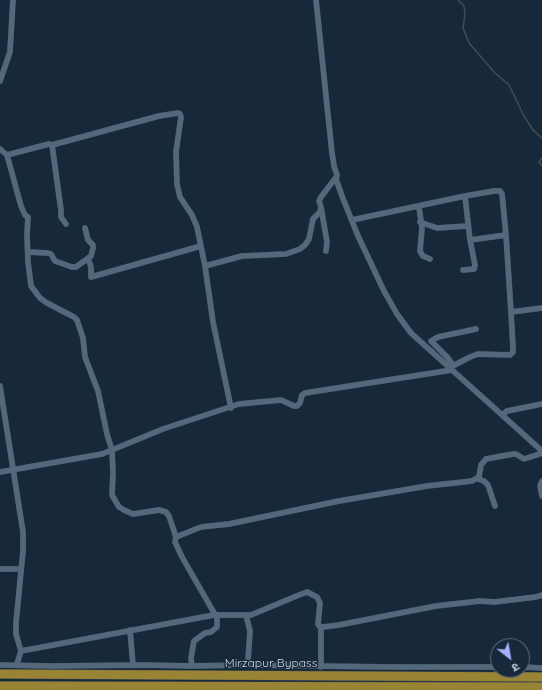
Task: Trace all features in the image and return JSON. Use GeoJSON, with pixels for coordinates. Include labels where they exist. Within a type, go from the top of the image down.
{"type":"FeatureCollection","features":[{"type":"Feature","properties":{"kind":"highway","name":"Mirzapur Bypass"},"geometry":{"type":"LineString","coordinates":[[0,674],[542,677]]}},
{"type":"Feature","properties":{"kind":"highway"},"geometry":{"type":"LineString","coordinates":[[0,686],[542,687]]}},
{"type":"Feature","properties":{"kind":"street"},"geometry":{"type":"LineString","coordinates":[[0,81],[3,63],[10,52],[13,0]]}},
{"type":"Feature","properties":{"kind":"street"},"geometry":{"type":"LineString","coordinates":[[316,0],[332,153],[337,176],[336,179],[338,187],[354,220],[384,291],[397,314],[411,333],[542,452],[524,459],[516,454],[486,459],[482,462],[478,479]]}},
{"type":"Feature","properties":{"kind":"street"},"geometry":{"type":"LineString","coordinates":[[7,155],[49,144],[52,145],[159,116],[179,113],[182,117],[176,152],[177,184],[180,197],[196,223],[205,266],[213,322],[231,408]]}},
{"type":"Feature","properties":{"kind":"street"},"geometry":{"type":"LineString","coordinates":[[52,145],[61,217],[66,224]]}},
{"type":"Feature","properties":{"kind":"street"},"geometry":{"type":"LineString","coordinates":[[0,149],[7,155],[21,206],[25,215],[28,217],[27,235],[31,286],[35,293],[47,303],[70,314],[77,320],[83,338],[85,357],[98,391],[112,450],[112,495],[119,507],[133,514],[164,510],[169,516],[176,537],[175,542],[182,557],[217,618],[217,627],[211,632],[205,633],[194,640],[191,658],[192,666]]}},
{"type":"Feature","properties":{"kind":"street"},"geometry":{"type":"LineString","coordinates":[[326,251],[327,242],[319,201],[337,176]]}},
{"type":"Feature","properties":{"kind":"street"},"geometry":{"type":"LineString","coordinates":[[0,472],[96,455],[239,404],[281,400],[297,406],[300,403],[301,397],[305,393],[451,368],[478,354],[507,356],[512,354],[513,348],[506,235],[502,194],[500,191],[465,196],[354,220]]}},
{"type":"Feature","properties":{"kind":"street"},"geometry":{"type":"LineString","coordinates":[[463,270],[474,269],[475,265],[470,240],[465,196]]}},
{"type":"Feature","properties":{"kind":"street"},"geometry":{"type":"LineString","coordinates":[[205,266],[242,256],[286,254],[300,249],[309,239],[313,219],[320,212],[321,207]]}},
{"type":"Feature","properties":{"kind":"street"},"geometry":{"type":"LineString","coordinates":[[419,207],[422,237],[420,251],[423,256],[430,259]]}},
{"type":"Feature","properties":{"kind":"street"},"geometry":{"type":"LineString","coordinates":[[420,222],[437,228],[468,226]]}},
{"type":"Feature","properties":{"kind":"street"},"geometry":{"type":"LineString","coordinates":[[28,252],[48,253],[51,254],[54,261],[76,267],[91,256],[93,246],[88,240],[85,228]]}},
{"type":"Feature","properties":{"kind":"street"},"geometry":{"type":"LineString","coordinates":[[470,240],[506,235]]}},
{"type":"Feature","properties":{"kind":"street"},"geometry":{"type":"LineString","coordinates":[[88,258],[91,267],[91,277],[201,246]]}},
{"type":"Feature","properties":{"kind":"street"},"geometry":{"type":"LineString","coordinates":[[511,312],[542,308]]}},
{"type":"Feature","properties":{"kind":"street"},"geometry":{"type":"LineString","coordinates":[[451,368],[448,358],[431,341],[438,337],[476,329]]}},
{"type":"Feature","properties":{"kind":"street"},"geometry":{"type":"LineString","coordinates":[[0,386],[16,469],[23,532],[16,634],[21,651],[16,664]]}},
{"type":"Feature","properties":{"kind":"street"},"geometry":{"type":"LineString","coordinates":[[502,415],[507,411],[542,404]]}},
{"type":"Feature","properties":{"kind":"street"},"geometry":{"type":"LineString","coordinates":[[176,537],[202,527],[229,524],[339,501],[478,479],[484,481],[488,485],[494,506]]}},
{"type":"Feature","properties":{"kind":"street"},"geometry":{"type":"LineString","coordinates":[[542,481],[540,486],[542,496]]}},
{"type":"Feature","properties":{"kind":"street"},"geometry":{"type":"LineString","coordinates":[[0,569],[21,569]]}},
{"type":"Feature","properties":{"kind":"street"},"geometry":{"type":"LineString","coordinates":[[21,651],[214,615],[251,615],[307,592],[315,595],[320,603],[318,624],[321,627],[321,666]]}},
{"type":"Feature","properties":{"kind":"street"},"geometry":{"type":"LineString","coordinates":[[321,627],[339,625],[440,605],[480,601],[494,602],[542,595]]}},
{"type":"Feature","properties":{"kind":"street"},"geometry":{"type":"LineString","coordinates":[[245,665],[248,660],[250,631],[246,615]]}},
{"type":"Feature","properties":{"kind":"street"},"geometry":{"type":"LineString","coordinates":[[130,630],[133,665]]}},
{"type":"Feature","properties":{"kind":"street"},"geometry":{"type":"LineString","coordinates":[[0,665],[490,667]]}},
{"type":"Feature","properties":{"kind":"street"},"geometry":{"type":"LineString","coordinates":[[530,667],[542,668]]}},
{"type":"Feature","properties":{"kind":"waterway"},"geometry":{"type":"LineString","coordinates":[[458,0],[464,6],[465,14],[463,28],[469,43],[495,73],[509,85],[524,116],[533,130],[542,138]]}},
{"type":"Feature","properties":{"kind":"waterway"},"geometry":{"type":"LineString","coordinates":[[542,158],[539,162],[542,166]]}}]}
